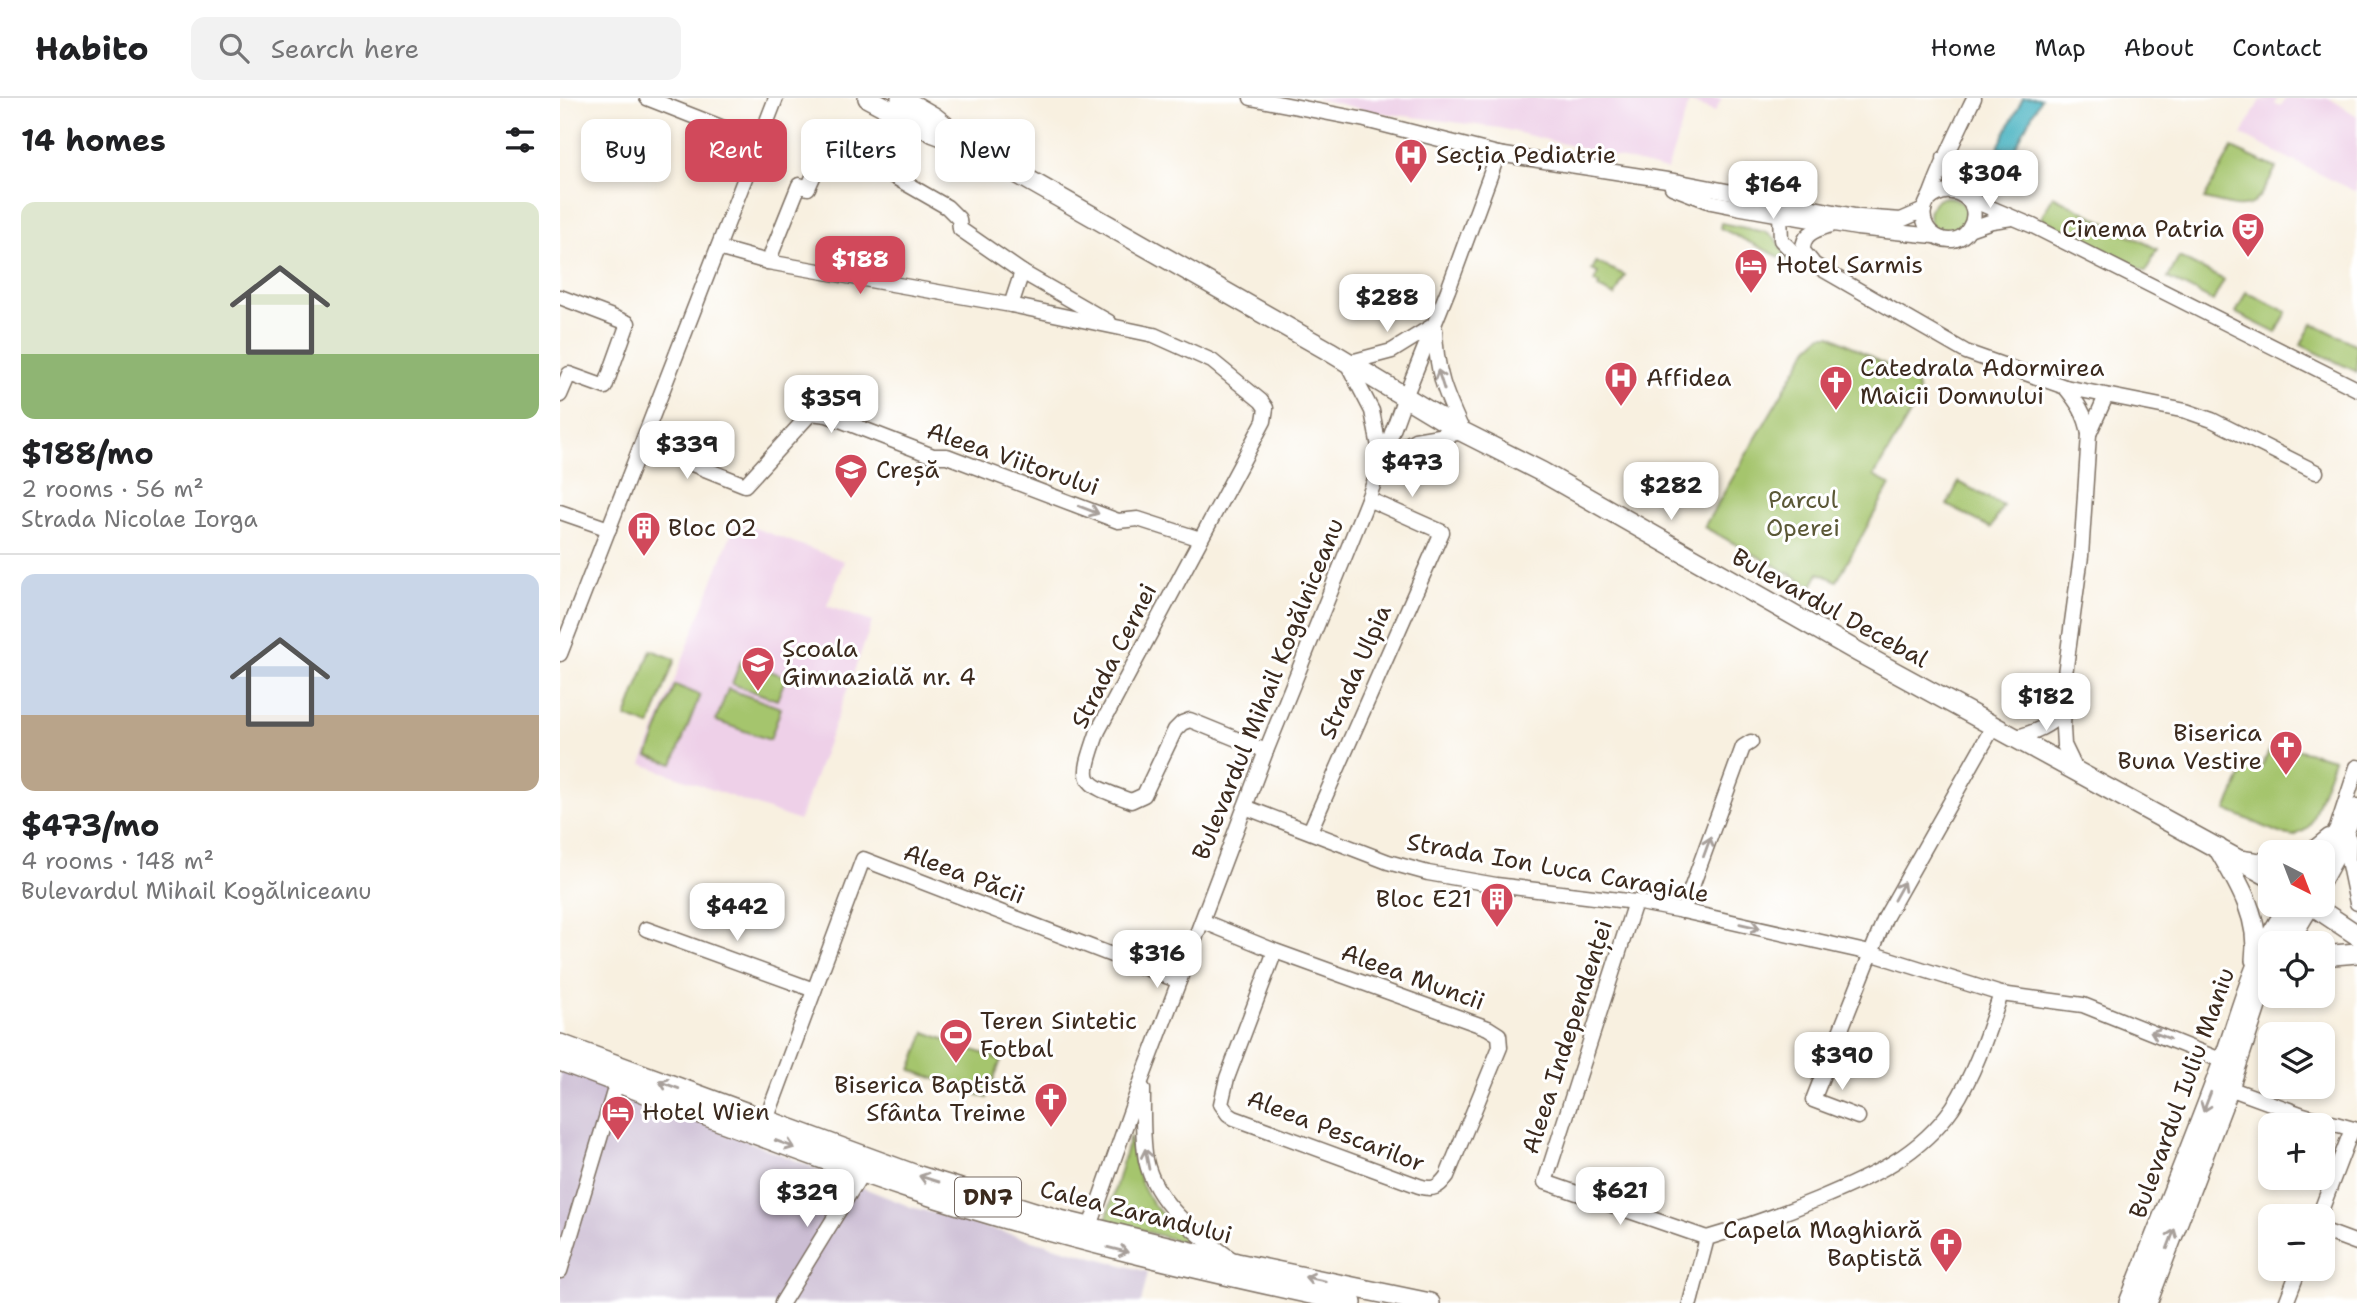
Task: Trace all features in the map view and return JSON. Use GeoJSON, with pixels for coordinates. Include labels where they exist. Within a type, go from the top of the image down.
{"type":"FeatureCollection","features":[{"type":"Feature","properties":{"kind":"main road","name":"Bulevardul Decebal"},"geometry":{"type":"LineString","coordinates":[[868,98],[935,133]]}},
{"type":"Feature","properties":{"kind":"main road","name":"Bulevardul Decebal"},"geometry":{"type":"LineString","coordinates":[[901,98],[936,119]]}},
{"type":"Feature","properties":{"kind":"main road","name":"Bulevardul Decebal"},"geometry":{"type":"LineString","coordinates":[[1032,182],[1463,432],[1542,472],[2012,738],[2258,870]]}},
{"type":"Feature","properties":{"kind":"main road"},"geometry":{"type":"LineString","coordinates":[[2217,847],[2248,906],[2258,953]]}},
{"type":"Feature","properties":{"kind":"main road"},"geometry":{"type":"LineString","coordinates":[[2330,917],[2357,934]]}},
{"type":"Feature","properties":{"kind":"main road"},"geometry":{"type":"LineString","coordinates":[[2335,955],[2357,953]]}},
{"type":"Feature","properties":{"kind":"main road","name":"Bulevardul Iuliu Maniu"},"geometry":{"type":"LineString","coordinates":[[2129,1303],[2223,1061],[2258,990]]}},
{"type":"Feature","properties":{"kind":"main road","name":"Bulevardul Iuliu Maniu"},"geometry":{"type":"LineString","coordinates":[[2147,1303],[2229,1088],[2258,996]]}},
{"type":"Feature","properties":{"kind":"main road","name":"Calea Zarandului"},"geometry":{"type":"LineString","coordinates":[[560,1044],[619,1075],[862,1172],[1087,1234],[1224,1276],[1352,1303]]}},
{"type":"Feature","properties":{"kind":"main road","name":"Calea Zarandului"},"geometry":{"type":"LineString","coordinates":[[560,1061],[619,1075],[766,1120],[1087,1234],[1430,1303]]}},
{"type":"Feature","properties":{"kind":"street"},"geometry":{"type":"LineString","coordinates":[[647,98],[701,119]]}},
{"type":"Feature","properties":{"kind":"street"},"geometry":{"type":"LineString","coordinates":[[916,98],[934,117]]}},
{"type":"Feature","properties":{"kind":"street"},"geometry":{"type":"LineString","coordinates":[[1251,98],[1365,120],[1498,153],[1889,220],[1911,218],[1940,192],[1947,191],[2016,218],[2357,389]]}},
{"type":"Feature","properties":{"kind":"street"},"geometry":{"type":"LineString","coordinates":[[1934,236],[1923,220],[1926,205],[1944,158],[1974,98]]}},
{"type":"Feature","properties":{"kind":"street"},"geometry":{"type":"LineString","coordinates":[[769,119],[777,100]]}},
{"type":"Feature","properties":{"kind":"street"},"geometry":{"type":"LineString","coordinates":[[768,262],[799,185],[808,188],[821,159],[836,147],[853,152],[947,207],[959,219],[960,229],[1022,272],[1119,327]]}},
{"type":"Feature","properties":{"kind":"street","name":"Bulevardul Mihail Kogălniceanu"},"geometry":{"type":"LineString","coordinates":[[1087,1234],[1142,1079],[1266,751],[1368,499],[1498,153]]}},
{"type":"Feature","properties":{"kind":"street"},"geometry":{"type":"LineString","coordinates":[[1944,158],[1973,212],[1969,229]]}},
{"type":"Feature","properties":{"kind":"street"},"geometry":{"type":"LineString","coordinates":[[1647,177],[1710,202],[1832,224],[1949,240],[1957,239],[1969,229],[1992,221],[2016,218]]}},
{"type":"Feature","properties":{"kind":"street"},"geometry":{"type":"LineString","coordinates":[[560,654],[744,182]]}},
{"type":"Feature","properties":{"kind":"street"},"geometry":{"type":"LineString","coordinates":[[1794,253],[1787,240],[1790,227],[1817,208]]}},
{"type":"Feature","properties":{"kind":"street"},"geometry":{"type":"LineString","coordinates":[[1780,214],[1781,240],[1794,253],[1966,352],[2065,387],[2186,411],[2212,420],[2316,472]]}},
{"type":"Feature","properties":{"kind":"street"},"geometry":{"type":"LineString","coordinates":[[1812,263],[1803,251],[1805,239],[1812,231],[1832,224]]}},
{"type":"Feature","properties":{"kind":"street"},"geometry":{"type":"LineString","coordinates":[[718,248],[768,262],[1119,327]]}},
{"type":"Feature","properties":{"kind":"street"},"geometry":{"type":"LineString","coordinates":[[1011,305],[1022,272]]}},
{"type":"Feature","properties":{"kind":"street"},"geometry":{"type":"LineString","coordinates":[[560,297],[628,323],[605,387],[569,374],[560,395]]}},
{"type":"Feature","properties":{"kind":"street"},"geometry":{"type":"LineString","coordinates":[[1435,325],[1436,361],[1441,381],[1463,432],[1415,440],[1382,459],[1372,411],[1347,363],[1392,351],[1435,325]]}},
{"type":"Feature","properties":{"kind":"street","name":"Strada Cernei"},"geometry":{"type":"LineString","coordinates":[[1119,327],[1154,335],[1212,361],[1266,408],[1264,421],[1098,731],[1086,765],[1087,777],[1093,787],[1131,801],[1137,799],[1144,795],[1175,730],[1190,720],[1266,751]]}},
{"type":"Feature","properties":{"kind":"street"},"geometry":{"type":"LineString","coordinates":[[2065,387],[2081,407],[2089,434],[2081,556],[2065,674],[2063,728],[2064,745],[2078,773]]}},
{"type":"Feature","properties":{"kind":"street"},"geometry":{"type":"LineString","coordinates":[[2089,434],[2106,396]]}},
{"type":"Feature","properties":{"kind":"street","name":"Aleea Viitorului"},"geometry":{"type":"LineString","coordinates":[[642,444],[745,485],[811,413],[827,415],[933,456],[947,456],[1118,521],[1138,519],[1200,539]]}},
{"type":"Feature","properties":{"kind":"street","name":"Strada Ulpia"},"geometry":{"type":"LineString","coordinates":[[1310,831],[1442,531],[1368,499]]}},
{"type":"Feature","properties":{"kind":"street"},"geometry":{"type":"LineString","coordinates":[[560,512],[608,529]]}},
{"type":"Feature","properties":{"kind":"street"},"geometry":{"type":"LineString","coordinates":[[2012,738],[2031,734],[2050,725],[2065,711]]}},
{"type":"Feature","properties":{"kind":"street"},"geometry":{"type":"LineString","coordinates":[[1858,1117],[1813,1100],[1885,918],[1993,727]]}},
{"type":"Feature","properties":{"kind":"street"},"geometry":{"type":"LineString","coordinates":[[1683,911],[1743,747],[1751,742]]}},
{"type":"Feature","properties":{"kind":"street"},"geometry":{"type":"LineString","coordinates":[[2335,850],[2343,829],[2357,767]]}},
{"type":"Feature","properties":{"kind":"street"},"geometry":{"type":"LineString","coordinates":[[2334,840],[2357,806]]}},
{"type":"Feature","properties":{"kind":"street","name":"Strada Ion Luca Caragiale"},"geometry":{"type":"LineString","coordinates":[[1245,807],[1388,862],[1428,873],[1683,911],[1870,953],[2001,994],[2082,1005],[2223,1061]]}},
{"type":"Feature","properties":{"kind":"street"},"geometry":{"type":"LineString","coordinates":[[2327,840],[2343,829]]}},
{"type":"Feature","properties":{"kind":"street"},"geometry":{"type":"LineString","coordinates":[[2343,829],[2357,903]]}},
{"type":"Feature","properties":{"kind":"street"},"geometry":{"type":"LineString","coordinates":[[2217,847],[2244,859],[2258,861]]}},
{"type":"Feature","properties":{"kind":"street","name":"Aleea Păcii"},"geometry":{"type":"LineString","coordinates":[[766,1120],[863,859],[1179,981]]}},
{"type":"Feature","properties":{"kind":"street","name":"Aleea Independenței"},"geometry":{"type":"LineString","coordinates":[[1634,902],[1545,1182],[1707,1238]]}},
{"type":"Feature","properties":{"kind":"street","name":"Aleea Muncii"},"geometry":{"type":"LineString","coordinates":[[1202,921],[1275,951],[1488,1028],[1499,1035],[1500,1047],[1447,1176],[1440,1185]]}},
{"type":"Feature","properties":{"kind":"street"},"geometry":{"type":"LineString","coordinates":[[646,929],[814,990]]}},
{"type":"Feature","properties":{"kind":"street","name":"Aleea Pescarilor"},"geometry":{"type":"LineString","coordinates":[[1275,951],[1227,1079],[1221,1104],[1228,1114],[1427,1189],[1440,1185]]}},
{"type":"Feature","properties":{"kind":"street"},"geometry":{"type":"LineString","coordinates":[[1690,1303],[1707,1238],[1762,1222],[1857,1183],[1905,1156],[1927,1138],[1953,1106],[1965,1085],[2001,994]]}},
{"type":"Feature","properties":{"kind":"street"},"geometry":{"type":"LineString","coordinates":[[560,1271],[619,1075]]}},
{"type":"Feature","properties":{"kind":"street"},"geometry":{"type":"LineString","coordinates":[[1142,1079],[1145,1150],[1155,1184],[1187,1224],[1237,1263]]}},
{"type":"Feature","properties":{"kind":"street"},"geometry":{"type":"LineString","coordinates":[[2229,1088],[2354,1130],[2324,1204]]}},
{"type":"Feature","properties":{"kind":"street"},"geometry":{"type":"LineString","coordinates":[[782,1303],[862,1172]]}},
{"type":"Feature","properties":{"kind":"street"},"geometry":{"type":"LineString","coordinates":[[2335,1235],[2357,1243]]}},
{"type":"Feature","properties":{"kind":"street"},"geometry":{"type":"LineString","coordinates":[[2286,1303],[2294,1281]]}},
{"type":"Feature","properties":{"kind":"shaded area"},"geometry":{"type":"Polygon","coordinates":[[[1314,98],[1722,98],[1715,112],[1689,102],[1667,170],[1500,128],[1374,112],[1314,98]]]}},
{"type":"Feature","properties":{"kind":"shaded area"},"geometry":{"type":"Polygon","coordinates":[[[2260,98],[2278,98],[2275,104],[2281,106],[2286,98],[2329,98],[2357,116],[2356,192],[2242,135],[2260,100],[2268,102],[2260,98]]]}},
{"type":"Feature","properties":{"kind":"shaded area","name":"Școala Gimnazială nr. 4"},"geometry":{"type":"Polygon","coordinates":[[[736,521],[844,561],[827,606],[872,622],[799,821],[642,764],[736,521]]]}},
{"type":"Feature","properties":{"kind":"shaded area"},"geometry":{"type":"Polygon","coordinates":[[[560,1065],[911,1207],[1148,1272],[1141,1303],[560,1303],[560,1065]]]}},
{"type":"Feature","properties":{"kind":"green space"},"geometry":{"type":"Polygon","coordinates":[[[2232,148],[2276,168],[2261,194],[2249,205],[2232,206],[2204,199],[2232,148]]]}},
{"type":"Feature","properties":{"kind":"green space"},"geometry":{"type":"Polygon","coordinates":[[[2053,196],[2157,249],[2146,272],[2041,218],[2053,196]]]}},
{"type":"Feature","properties":{"kind":"green space"},"geometry":{"type":"Polygon","coordinates":[[[1948,197],[1961,203],[1967,216],[1961,229],[1948,235],[1935,229],[1929,216],[1935,203],[1948,197]]]}},
{"type":"Feature","properties":{"kind":"green space"},"geometry":{"type":"Polygon","coordinates":[[[1721,223],[1765,232],[1775,238],[1790,262],[1720,228],[1721,223]]]}},
{"type":"Feature","properties":{"kind":"green space"},"geometry":{"type":"Polygon","coordinates":[[[2179,257],[2224,280],[2213,301],[2168,278],[2179,257]]]}},
{"type":"Feature","properties":{"kind":"green space"},"geometry":{"type":"Polygon","coordinates":[[[1596,262],[1625,275],[1615,296],[1598,288],[1599,284],[1594,282],[1598,273],[1592,270],[1596,262]]]}},
{"type":"Feature","properties":{"kind":"green space"},"geometry":{"type":"Polygon","coordinates":[[[2246,292],[2287,312],[2276,333],[2236,313],[2246,292]]]}},
{"type":"Feature","properties":{"kind":"green space"},"geometry":{"type":"Polygon","coordinates":[[[2312,323],[2357,345],[2357,372],[2301,345],[2312,323]]]}},
{"type":"Feature","properties":{"kind":"green space","name":"Parcul Operei"},"geometry":{"type":"Polygon","coordinates":[[[1822,335],[1831,335],[1909,377],[1917,385],[1918,394],[1917,402],[1874,476],[1890,485],[1837,581],[1819,573],[1812,586],[1704,527],[1809,347],[1822,335]]]}},
{"type":"Feature","properties":{"kind":"green space"},"geometry":{"type":"Polygon","coordinates":[[[1959,482],[2003,506],[1991,528],[1947,505],[1959,482]]]}},
{"type":"Feature","properties":{"kind":"green space"},"geometry":{"type":"Polygon","coordinates":[[[651,650],[675,659],[650,726],[626,717],[651,650]]]}},
{"type":"Feature","properties":{"kind":"green space"},"geometry":{"type":"Polygon","coordinates":[[[741,660],[786,677],[777,700],[732,684],[741,660]]]}},
{"type":"Feature","properties":{"kind":"green space"},"geometry":{"type":"Polygon","coordinates":[[[675,685],[700,695],[673,764],[648,756],[675,685]]]}},
{"type":"Feature","properties":{"kind":"green space"},"geometry":{"type":"Polygon","coordinates":[[[728,689],[781,708],[770,740],[716,721],[728,689]]]}},
{"type":"Feature","properties":{"kind":"green space"},"geometry":{"type":"Polygon","coordinates":[[[2273,743],[2334,759],[2311,822],[2307,829],[2294,836],[2279,833],[2226,810],[2247,763],[2261,768],[2273,743]]]}},
{"type":"Feature","properties":{"kind":"green space","name":"Teren Sintetic Fotbal"},"geometry":{"type":"Polygon","coordinates":[[[925,1032],[1001,1060],[987,1098],[911,1070],[925,1032]]]}},
{"type":"Feature","properties":{"kind":"green space"},"geometry":{"type":"Polygon","coordinates":[[[1130,1136],[1137,1172],[1150,1199],[1196,1246],[1106,1220],[1130,1136]]]}},
{"type":"Feature","properties":{"kind":"water"},"geometry":{"type":"Polygon","coordinates":[[[2023,98],[2041,98],[2012,154],[1998,147],[2023,98]]]}},
{"type":"Feature","properties":{"kind":"place","name":"Secția Pediatrie"},"geometry":{"type":"Point","coordinates":[1411,185]}},
{"type":"Feature","properties":{"kind":"place","name":"Cinema Patria"},"geometry":{"type":"Point","coordinates":[2248,259]}},
{"type":"Feature","properties":{"kind":"place","name":"Hotel Sarmis"},"geometry":{"type":"Point","coordinates":[1751,295]}},
{"type":"Feature","properties":{"kind":"place","name":"Affidea"},"geometry":{"type":"Point","coordinates":[1621,408]}},
{"type":"Feature","properties":{"kind":"place","name":"Catedrala Adormirea Maicii Domnului"},"geometry":{"type":"Point","coordinates":[1836,412]}},
{"type":"Feature","properties":{"kind":"place","name":"Creșă"},"geometry":{"type":"Point","coordinates":[851,500]}},
{"type":"Feature","properties":{"kind":"place","name":"Bloc O2"},"geometry":{"type":"Point","coordinates":[644,558]}},
{"type":"Feature","properties":{"kind":"place","name":"Școala Gimnazială nr. 4"},"geometry":{"type":"Point","coordinates":[758,693]}},
{"type":"Feature","properties":{"kind":"place","name":"Biserica Buna Vestire"},"geometry":{"type":"Point","coordinates":[2286,777]}},
{"type":"Feature","properties":{"kind":"place","name":"Bloc E21"},"geometry":{"type":"Point","coordinates":[1497,929]}},
{"type":"Feature","properties":{"kind":"place","name":"Teren Sintetic Fotbal"},"geometry":{"type":"Point","coordinates":[956,1065]}},
{"type":"Feature","properties":{"kind":"place","name":"Biserica Baptistă Sfânta Treime"},"geometry":{"type":"Point","coordinates":[1051,1129]}},
{"type":"Feature","properties":{"kind":"place","name":"Hotel Wien"},"geometry":{"type":"Point","coordinates":[618,1142]}},
{"type":"Feature","properties":{"kind":"place","name":"Capela Maghiară Baptistă"},"geometry":{"type":"Point","coordinates":[1946,1274]}}]}
